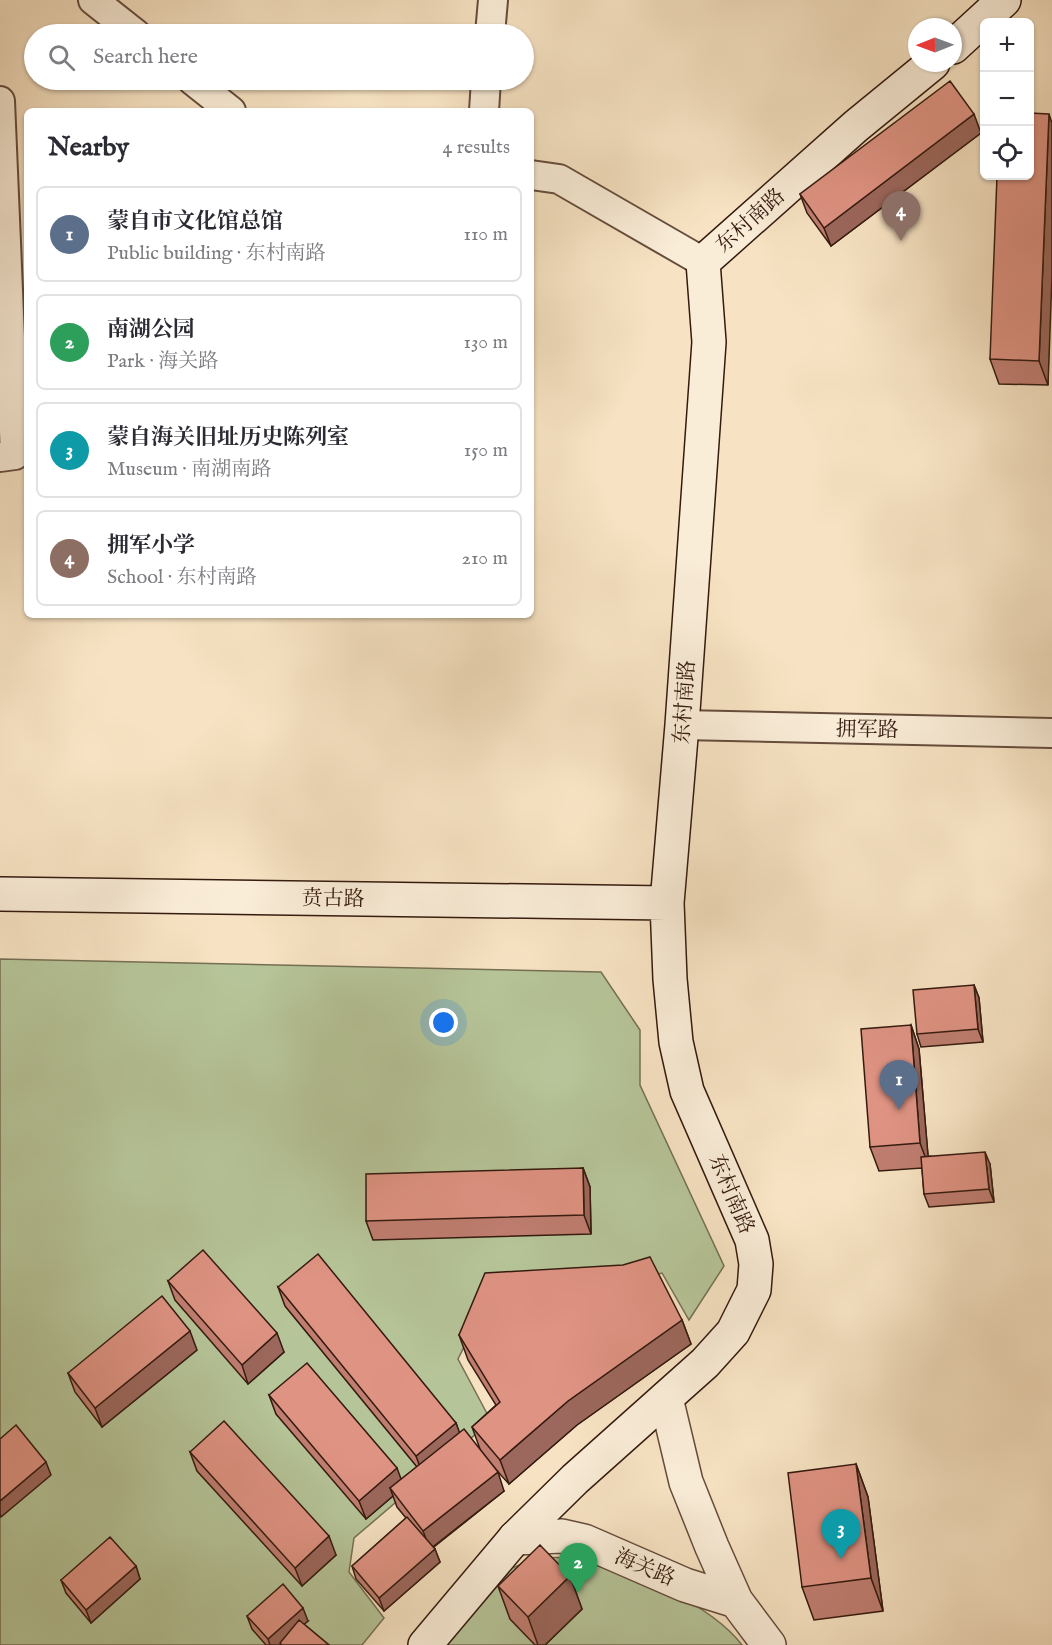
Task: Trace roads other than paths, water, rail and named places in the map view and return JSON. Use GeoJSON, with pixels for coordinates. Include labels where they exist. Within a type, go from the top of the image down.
{"type":"FeatureCollection","features":[{"type":"Feature","properties":{"kind":"main road"},"geometry":{"type":"LineString","coordinates":[[962,39],[1004,0]]}},
{"type":"Feature","properties":{"kind":"main road","name":"东村南路"},"geometry":{"type":"LineString","coordinates":[[515,1538],[574,1479],[705,1363],[733,1332],[754,1290],[756,1264],[752,1240],[687,1091],[676,1042],[667,903],[709,342],[703,262],[856,126],[922,72]]}},
{"type":"Feature","properties":{"kind":"main road","name":"贲古路"},"geometry":{"type":"LineString","coordinates":[[0,894],[667,903]]}},
{"type":"Feature","properties":{"kind":"main road"},"geometry":{"type":"LineString","coordinates":[[666,1398],[686,1482],[736,1601],[770,1645]]}},
{"type":"Feature","properties":{"kind":"main road","name":"海关路"},"geometry":{"type":"LineString","coordinates":[[515,1538],[562,1536],[584,1541],[685,1585],[736,1601]]}},
{"type":"Feature","properties":{"kind":"main road"},"geometry":{"type":"LineString","coordinates":[[424,1645],[515,1538]]}},
{"type":"Feature","properties":{"kind":"street"},"geometry":{"type":"LineString","coordinates":[[93,0],[123,24]]}},
{"type":"Feature","properties":{"kind":"street"},"geometry":{"type":"LineString","coordinates":[[491,24],[493,0]]}},
{"type":"Feature","properties":{"kind":"street"},"geometry":{"type":"LineString","coordinates":[[205,90],[227,108]]}},
{"type":"Feature","properties":{"kind":"street"},"geometry":{"type":"LineString","coordinates":[[483,108],[485,90]]}},
{"type":"Feature","properties":{"kind":"street"},"geometry":{"type":"LineString","coordinates":[[0,101],[15,455],[0,457]]}},
{"type":"Feature","properties":{"kind":"street"},"geometry":{"type":"LineString","coordinates":[[534,175],[559,179],[703,262]]}},
{"type":"Feature","properties":{"kind":"street","name":"拥军路"},"geometry":{"type":"LineString","coordinates":[[682,725],[1052,733]]}},
{"type":"Feature","properties":{"kind":"place","name":"拥军小学"},"geometry":{"type":"Point","coordinates":[901,241]}},
{"type":"Feature","properties":{"kind":"place","name":"蒙自市文化馆总馆"},"geometry":{"type":"Point","coordinates":[899,1110]}},
{"type":"Feature","properties":{"kind":"place","name":"蒙自海关旧址历史陈列室"},"geometry":{"type":"Point","coordinates":[841,1559]}},
{"type":"Feature","properties":{"kind":"place","name":"南湖公园"},"geometry":{"type":"Point","coordinates":[578,1593]}}]}
